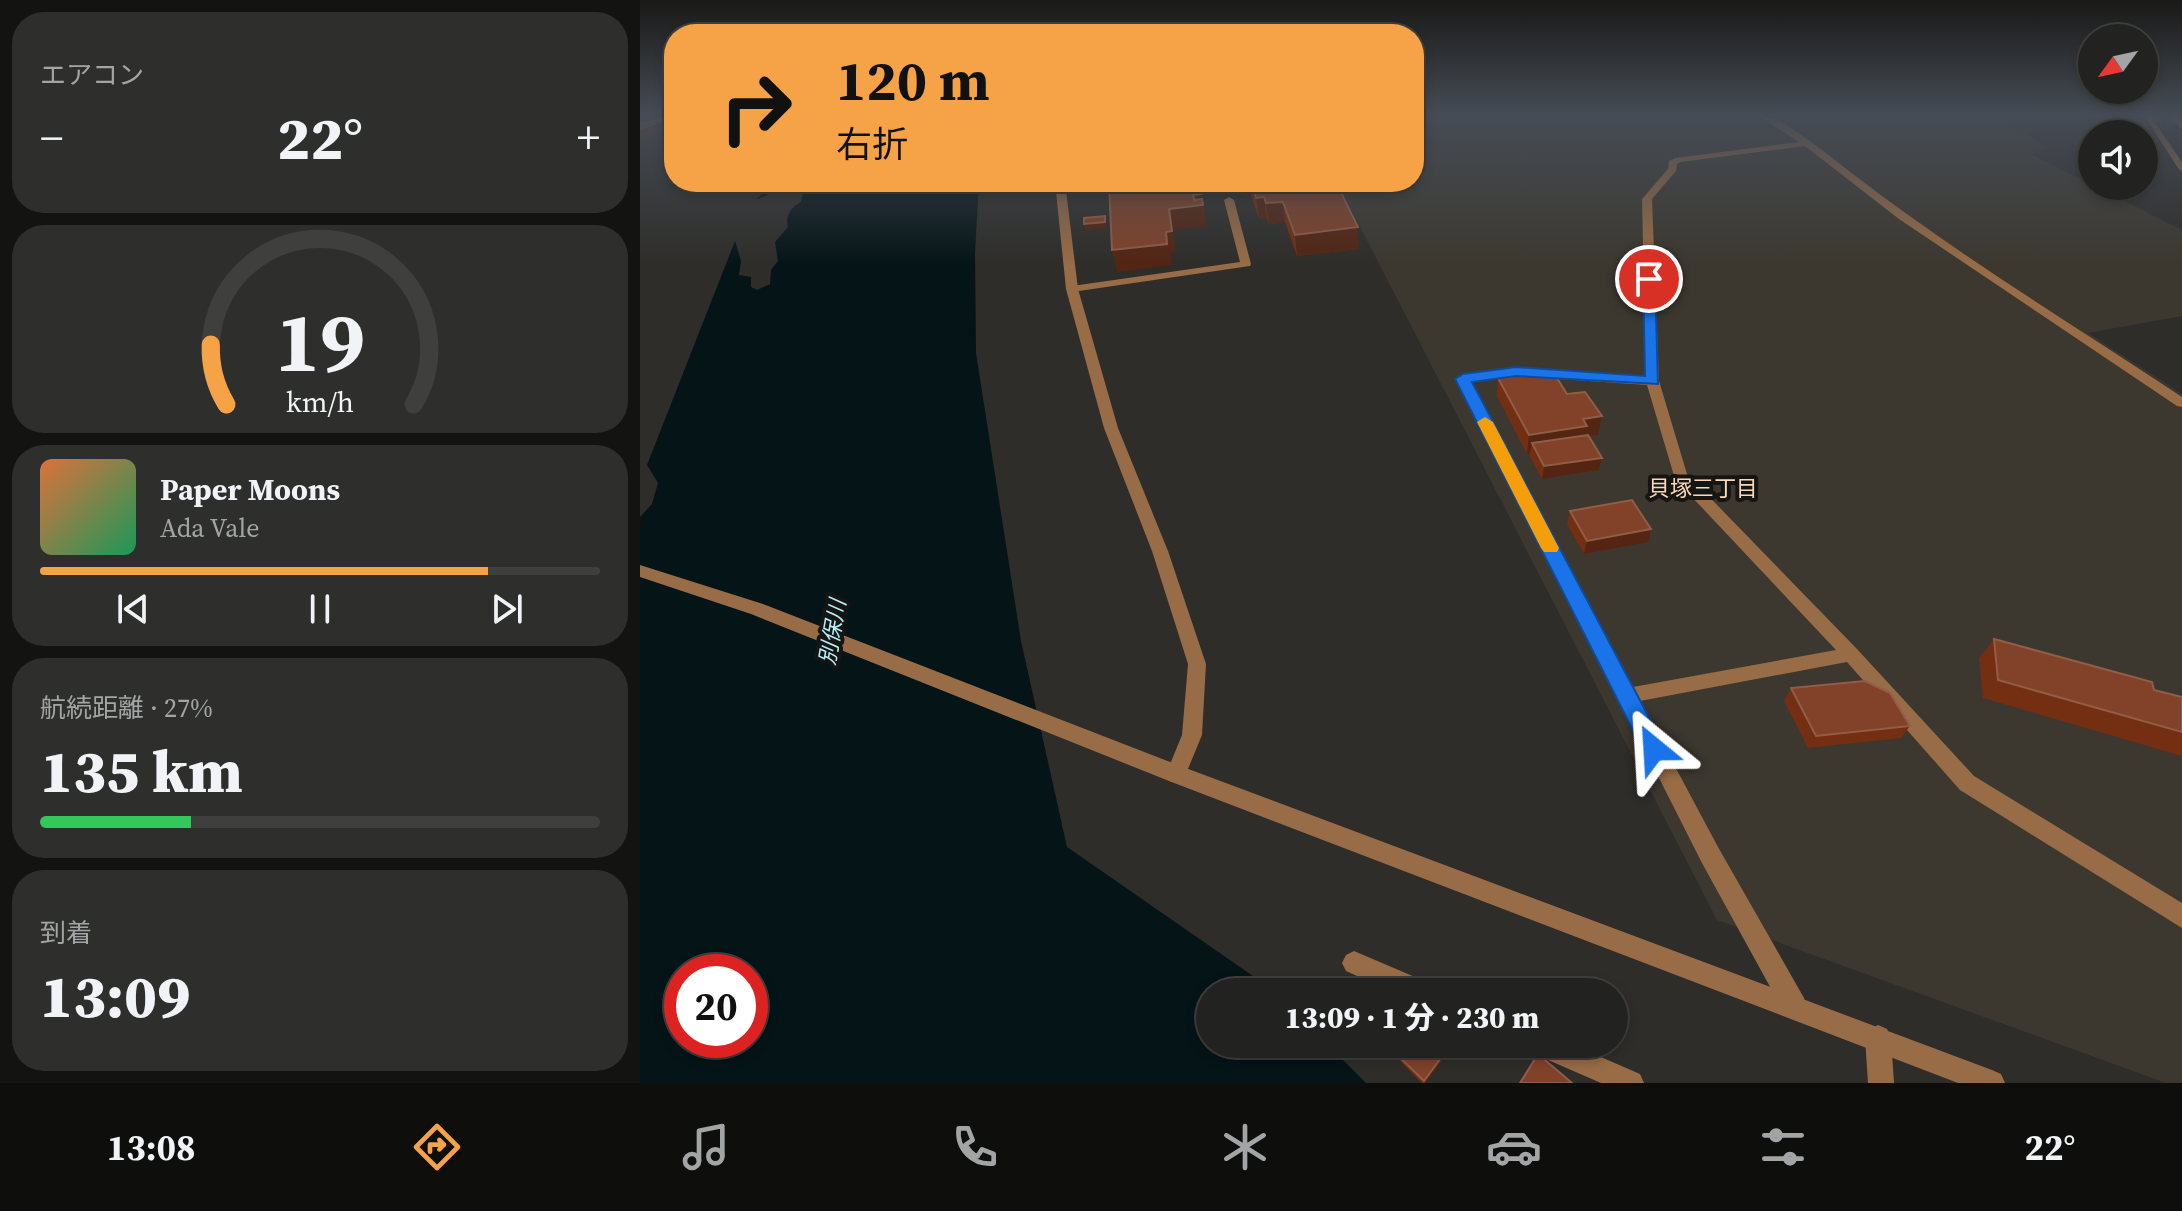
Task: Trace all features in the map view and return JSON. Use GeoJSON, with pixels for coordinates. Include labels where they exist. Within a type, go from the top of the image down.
{"type":"FeatureCollection","features":[{"type":"Feature","properties":{"kind":"street"},"geometry":{"type":"LineString","coordinates":[[1672,165],[1673,169],[1647,199],[1653,381],[1680,476],[1851,654],[1967,783],[2182,916]]}},
{"type":"Feature","properties":{"kind":"street"},"geometry":{"type":"LineString","coordinates":[[1835,165],[1902,217],[2182,403]]}},
{"type":"Feature","properties":{"kind":"street"},"geometry":{"type":"LineString","coordinates":[[1061,192],[1072,289],[1111,428],[1160,551],[1197,664],[1192,735],[1176,774]]}},
{"type":"Feature","properties":{"kind":"street"},"geometry":{"type":"LineString","coordinates":[[1072,289],[1246,264],[1229,200]]}},
{"type":"Feature","properties":{"kind":"street"},"geometry":{"type":"LineString","coordinates":[[1653,381],[1516,372],[1463,379],[1710,855],[1795,1007]]}},
{"type":"Feature","properties":{"kind":"street"},"geometry":{"type":"LineString","coordinates":[[640,571],[757,609],[1176,774],[1992,1083]]}},
{"type":"Feature","properties":{"kind":"street"},"geometry":{"type":"LineString","coordinates":[[1627,696],[1851,654]]}},
{"type":"Feature","properties":{"kind":"street"},"geometry":{"type":"LineString","coordinates":[[1354,963],[1388,978]]}},
{"type":"Feature","properties":{"kind":"street"},"geometry":{"type":"LineString","coordinates":[[1878,1038],[1881,1083]]}},
{"type":"Feature","properties":{"kind":"street"},"geometry":{"type":"LineString","coordinates":[[1573,1058],[1631,1083]]}},
{"type":"Feature","properties":{"kind":"shaded area"},"geometry":{"type":"Polygon","coordinates":[[[1424,165],[2052,165],[2078,178],[2078,200],[2122,200],[2182,230],[2182,316],[2088,333],[2182,394],[2182,1083],[2166,1083],[1717,920],[1342,192],[1424,192],[1424,165]]]}},
{"type":"Feature","properties":{"kind":"water","name":"別保川"},"geometry":{"type":"Polygon","coordinates":[[[804,192],[978,192],[975,253],[976,353],[1021,641],[1067,847],[1256,978],[1196,978],[1196,1058],[1341,1058],[1366,1083],[640,1083],[640,517],[652,504],[658,483],[647,465],[735,241],[741,261],[739,275],[751,277],[751,287],[757,290],[770,284],[771,270],[778,261],[775,242],[788,227],[787,219],[794,206],[801,202],[804,192]]]}},
{"type":"Feature","properties":{"kind":"building"},"geometry":{"type":"Polygon","coordinates":[[[1109,192],[1202,192],[1193,195],[1194,200],[1202,199],[1203,205],[1169,209],[1172,231],[1166,232],[1167,244],[1112,250],[1109,192]]]}},
{"type":"Feature","properties":{"kind":"building"},"geometry":{"type":"Polygon","coordinates":[[[1254,192],[1341,192],[1358,227],[1295,235],[1283,202],[1266,203],[1264,197],[1256,198],[1254,192]]]}},
{"type":"Feature","properties":{"kind":"building"},"geometry":{"type":"Polygon","coordinates":[[[1105,216],[1105,222],[1084,224],[1084,218],[1105,216]]]}},
{"type":"Feature","properties":{"kind":"building"},"geometry":{"type":"Polygon","coordinates":[[[1552,370],[1567,394],[1585,392],[1602,416],[1583,419],[1587,426],[1529,435],[1498,378],[1552,370]]]}},
{"type":"Feature","properties":{"kind":"building"},"geometry":{"type":"Polygon","coordinates":[[[1588,435],[1602,458],[1544,466],[1532,443],[1588,435]]]}},
{"type":"Feature","properties":{"kind":"building"},"geometry":{"type":"Polygon","coordinates":[[[1632,500],[1651,529],[1587,541],[1570,511],[1632,500]]]}},
{"type":"Feature","properties":{"kind":"building"},"geometry":{"type":"Polygon","coordinates":[[[1994,639],[2152,682],[2154,690],[2182,697],[2182,732],[1998,680],[1994,639]]]}},
{"type":"Feature","properties":{"kind":"building"},"geometry":{"type":"Polygon","coordinates":[[[1865,681],[1890,693],[1910,726],[1816,736],[1791,688],[1865,681]]]}},
{"type":"Feature","properties":{"kind":"building"},"geometry":{"type":"Polygon","coordinates":[[[1400,1058],[1441,1058],[1424,1081],[1400,1058]]]}},
{"type":"Feature","properties":{"kind":"building"},"geometry":{"type":"Polygon","coordinates":[[[1536,1058],[1543,1058],[1572,1083],[1520,1083],[1536,1058]]]}},
{"type":"Feature","properties":{"kind":"slow traffic"},"geometry":{"type":"LineString","coordinates":[[1485,422],[1550,548]]}},
{"type":"Feature","properties":{"kind":"district","name":"貝塚三丁目"},"geometry":{"type":"Point","coordinates":[1703,488]}},
{"type":"Feature","properties":{"kind":"route"},"geometry":{"type":"LineString","coordinates":[[1649,279],[1653,381],[1516,372],[1463,379],[1654,749]]}}]}
